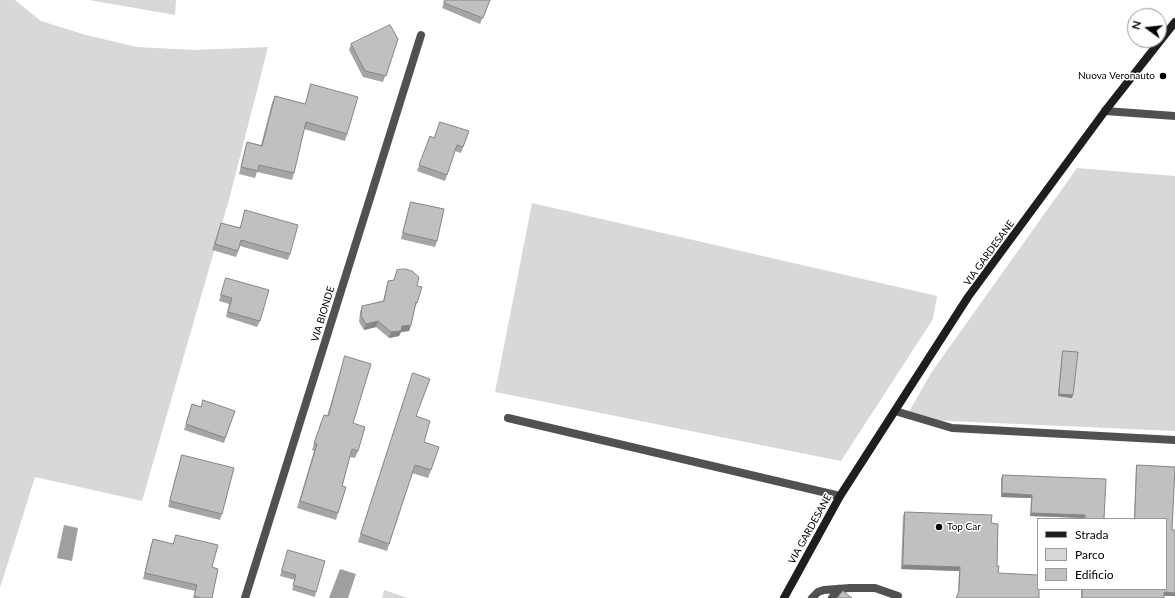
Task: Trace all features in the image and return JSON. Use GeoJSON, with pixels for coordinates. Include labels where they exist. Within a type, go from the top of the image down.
{"type":"FeatureCollection","features":[{"type":"Feature","properties":{"kind":"main road","name":"VIA GARDESANE"},"geometry":{"type":"LineString","coordinates":[[784,598],[840,496],[968,297],[1105,111],[1175,22]]}},
{"type":"Feature","properties":{"kind":"street","name":"VIA BIONDE"},"geometry":{"type":"LineString","coordinates":[[245,598],[421,35]]}},
{"type":"Feature","properties":{"kind":"street"},"geometry":{"type":"LineString","coordinates":[[1105,111],[1175,116]]}},
{"type":"Feature","properties":{"kind":"street"},"geometry":{"type":"LineString","coordinates":[[895,411],[952,428],[1175,440]]}},
{"type":"Feature","properties":{"kind":"street"},"geometry":{"type":"LineString","coordinates":[[508,418],[840,496]]}},
{"type":"Feature","properties":{"kind":"street"},"geometry":{"type":"LineString","coordinates":[[812,598],[818,592],[839,589],[875,588],[898,596]]}},
{"type":"Feature","properties":{"kind":"street"},"geometry":{"type":"LineString","coordinates":[[832,598],[839,589]]}},
{"type":"Feature","properties":{"kind":"green space"},"geometry":{"type":"Polygon","coordinates":[[[0,0],[15,0],[41,21],[86,35],[137,47],[194,50],[268,47],[230,196],[142,501],[35,477],[0,588],[0,0]]]}},
{"type":"Feature","properties":{"kind":"green space"},"geometry":{"type":"Polygon","coordinates":[[[89,0],[176,0],[175,15],[89,0]]]}},
{"type":"Feature","properties":{"kind":"green space"},"geometry":{"type":"Polygon","coordinates":[[[1077,168],[1175,176],[1175,431],[905,419],[931,373],[1077,168]]]}},
{"type":"Feature","properties":{"kind":"green space"},"geometry":{"type":"Polygon","coordinates":[[[532,203],[937,296],[933,319],[841,461],[495,392],[532,203]]]}},
{"type":"Feature","properties":{"kind":"green space"},"geometry":{"type":"Polygon","coordinates":[[[384,590],[408,598],[382,598],[384,590]]]}},
{"type":"Feature","properties":{"kind":"shaded area"},"geometry":{"type":"Polygon","coordinates":[[[64,525],[78,528],[72,561],[57,558],[64,525]]]}},
{"type":"Feature","properties":{"kind":"shaded area"},"geometry":{"type":"Polygon","coordinates":[[[340,569],[356,574],[348,598],[329,598],[340,569]]]}},
{"type":"Feature","properties":{"kind":"building"},"geometry":{"type":"Polygon","coordinates":[[[445,0],[490,0],[483,18],[444,3],[445,0]]]}},
{"type":"Feature","properties":{"kind":"building"},"geometry":{"type":"Polygon","coordinates":[[[390,25],[398,39],[386,76],[365,71],[351,44],[390,25]]]}},
{"type":"Feature","properties":{"kind":"building"},"geometry":{"type":"Polygon","coordinates":[[[311,84],[358,97],[347,134],[306,122],[294,173],[259,165],[258,171],[241,167],[247,142],[262,146],[275,96],[305,104],[311,84]]]}},
{"type":"Feature","properties":{"kind":"building"},"geometry":{"type":"Polygon","coordinates":[[[440,122],[469,131],[463,147],[457,145],[447,175],[419,165],[430,136],[434,138],[440,122]]]}},
{"type":"Feature","properties":{"kind":"building"},"geometry":{"type":"Polygon","coordinates":[[[411,202],[444,209],[437,241],[403,233],[411,202]]]}},
{"type":"Feature","properties":{"kind":"building"},"geometry":{"type":"Polygon","coordinates":[[[245,210],[298,225],[290,254],[241,240],[238,251],[215,244],[221,223],[240,228],[245,210]]]}},
{"type":"Feature","properties":{"kind":"building"},"geometry":{"type":"Polygon","coordinates":[[[405,269],[412,271],[419,277],[417,286],[422,287],[417,303],[416,302],[411,325],[402,326],[401,331],[391,332],[378,321],[366,324],[361,316],[362,306],[384,301],[388,281],[394,280],[397,270],[405,269]]]}},
{"type":"Feature","properties":{"kind":"building"},"geometry":{"type":"Polygon","coordinates":[[[226,278],[269,290],[260,321],[228,312],[232,298],[221,295],[226,278]]]}},
{"type":"Feature","properties":{"kind":"building"},"geometry":{"type":"Polygon","coordinates":[[[1063,351],[1078,352],[1073,395],[1059,394],[1063,351]]]}},
{"type":"Feature","properties":{"kind":"building"},"geometry":{"type":"Polygon","coordinates":[[[345,356],[371,364],[353,423],[365,427],[358,451],[352,449],[342,486],[346,487],[338,513],[300,501],[317,444],[314,443],[324,415],[328,416],[345,356]]]}},
{"type":"Feature","properties":{"kind":"building"},"geometry":{"type":"Polygon","coordinates":[[[413,373],[430,379],[416,416],[430,421],[424,442],[439,447],[431,470],[415,465],[389,544],[361,534],[413,373]]]}},
{"type":"Feature","properties":{"kind":"building"},"geometry":{"type":"Polygon","coordinates":[[[203,400],[235,411],[225,438],[186,424],[192,404],[201,407],[203,400]]]}},
{"type":"Feature","properties":{"kind":"building"},"geometry":{"type":"Polygon","coordinates":[[[182,455],[234,468],[222,514],[170,501],[182,455]]]}},
{"type":"Feature","properties":{"kind":"building"},"geometry":{"type":"Polygon","coordinates":[[[1137,465],[1175,467],[1172,530],[1175,530],[1175,593],[1164,592],[1164,598],[1082,598],[1082,590],[1167,590],[1167,518],[1135,518],[1137,465]]]}},
{"type":"Feature","properties":{"kind":"building"},"geometry":{"type":"Polygon","coordinates":[[[1003,475],[1106,479],[1104,518],[1085,518],[1085,515],[1031,513],[1032,495],[1002,493],[1003,475]]]}},
{"type":"Feature","properties":{"kind":"building"},"geometry":{"type":"Polygon","coordinates":[[[905,512],[992,515],[991,523],[998,524],[998,573],[1037,575],[1037,590],[1039,590],[1039,598],[956,598],[959,591],[960,567],[903,565],[905,512]]]}},
{"type":"Feature","properties":{"kind":"building"},"geometry":{"type":"Polygon","coordinates":[[[176,535],[218,545],[212,567],[218,569],[212,598],[201,598],[194,596],[197,585],[145,573],[153,539],[173,544],[176,535]]]}},
{"type":"Feature","properties":{"kind":"building"},"geometry":{"type":"Polygon","coordinates":[[[288,550],[325,561],[316,592],[293,585],[296,575],[282,571],[288,550]]]}},
{"type":"Feature","properties":{"kind":"building"},"geometry":{"type":"Polygon","coordinates":[[[843,591],[852,598],[838,598],[843,591]]]}},
{"type":"Feature","properties":{"kind":"place","name":"Nuova Veronauto"},"geometry":{"type":"Point","coordinates":[1163,76]}},
{"type":"Feature","properties":{"kind":"place","name":"Top Car"},"geometry":{"type":"Point","coordinates":[939,527]}}]}
